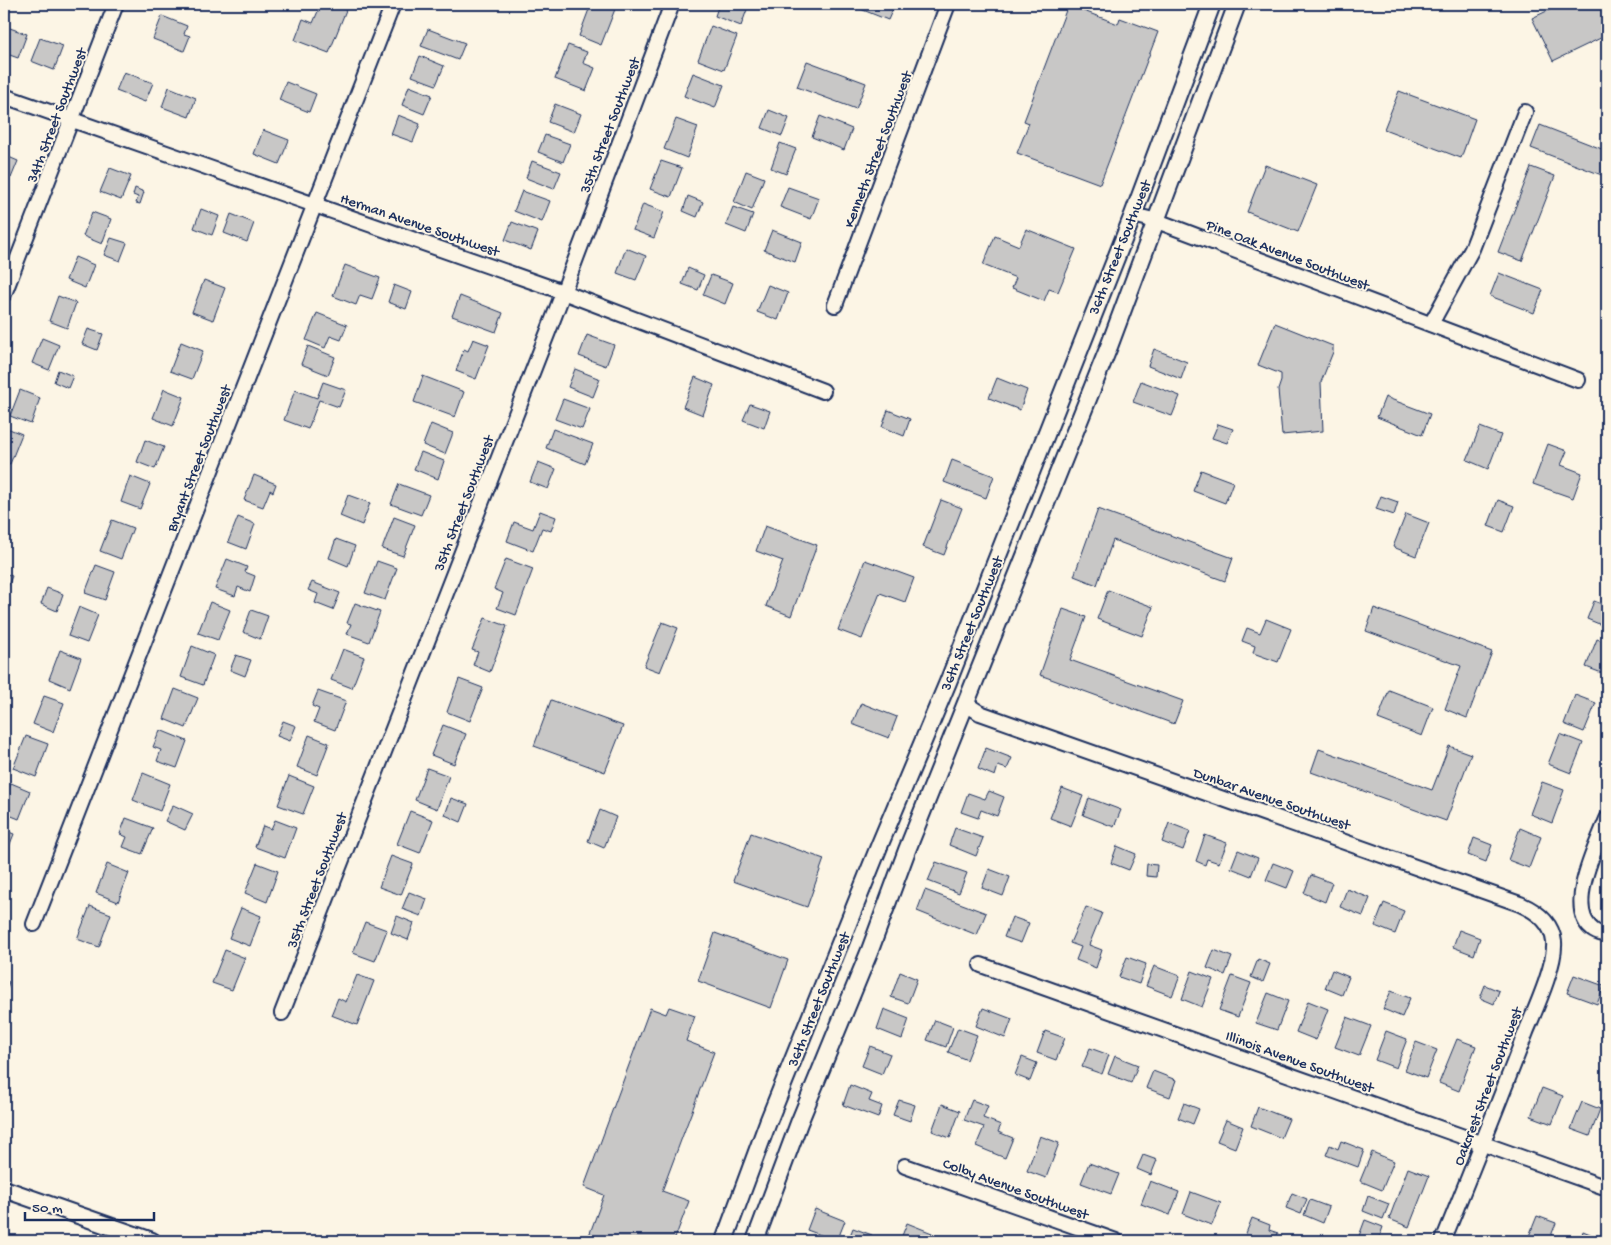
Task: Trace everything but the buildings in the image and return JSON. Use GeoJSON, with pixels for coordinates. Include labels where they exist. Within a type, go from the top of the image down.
{"type":"FeatureCollection","features":[{"type":"Feature","properties":{"kind":"street","name":"34th Street Southwest"},"geometry":{"type":"LineString","coordinates":[[4,294],[116,4]]}},
{"type":"Feature","properties":{"kind":"street","name":"Bryant Street Southwest"},"geometry":{"type":"LineString","coordinates":[[34,924],[393,4]]}},
{"type":"Feature","properties":{"kind":"street","name":"35th Street Southwest"},"geometry":{"type":"LineString","coordinates":[[282,1013],[563,292],[672,4]]}},
{"type":"Feature","properties":{"kind":"street","name":"Kenneth Street Southwest"},"geometry":{"type":"LineString","coordinates":[[835,305],[948,4]]}},
{"type":"Feature","properties":{"kind":"street","name":"36th Street Southwest"},"geometry":{"type":"LineString","coordinates":[[724,1241],[768,1122],[880,844],[948,682],[1133,215],[1212,4]]}},
{"type":"Feature","properties":{"kind":"street","name":"36th Street Southwest"},"geometry":{"type":"LineString","coordinates":[[755,1241],[799,1123],[870,950],[1157,221],[1237,4]]}},
{"type":"Feature","properties":{"kind":"street","name":"Herman Avenue Southwest"},"geometry":{"type":"LineString","coordinates":[[4,96],[563,292],[823,391]]}},
{"type":"Feature","properties":{"kind":"street"},"geometry":{"type":"LineString","coordinates":[[1430,324],[1472,249],[1525,112]]}},
{"type":"Feature","properties":{"kind":"street","name":"Pine Oak Avenue Southwest"},"geometry":{"type":"LineString","coordinates":[[1133,215],[1157,221],[1578,380]]}},
{"type":"Feature","properties":{"kind":"street","name":"Dunbar Avenue Southwest"},"geometry":{"type":"LineString","coordinates":[[966,704],[980,713],[1520,904],[1536,911],[1546,922],[1554,940]]}},
{"type":"Feature","properties":{"kind":"street"},"geometry":{"type":"LineString","coordinates":[[1607,819],[1581,890],[1581,912],[1593,930],[1607,936]]}},
{"type":"Feature","properties":{"kind":"street","name":"Oakcrest Street Southwest"},"geometry":{"type":"LineString","coordinates":[[1443,1241],[1536,1006],[1553,957],[1554,940]]}},
{"type":"Feature","properties":{"kind":"street","name":"Illinois Avenue Southwest"},"geometry":{"type":"LineString","coordinates":[[981,965],[1607,1188]]}},
{"type":"Feature","properties":{"kind":"street","name":"Colby Avenue Southwest"},"geometry":{"type":"LineString","coordinates":[[905,1166],[1116,1241]]}},
{"type":"Feature","properties":{"kind":"street"},"geometry":{"type":"LineString","coordinates":[[4,1189],[152,1241]]}}]}
